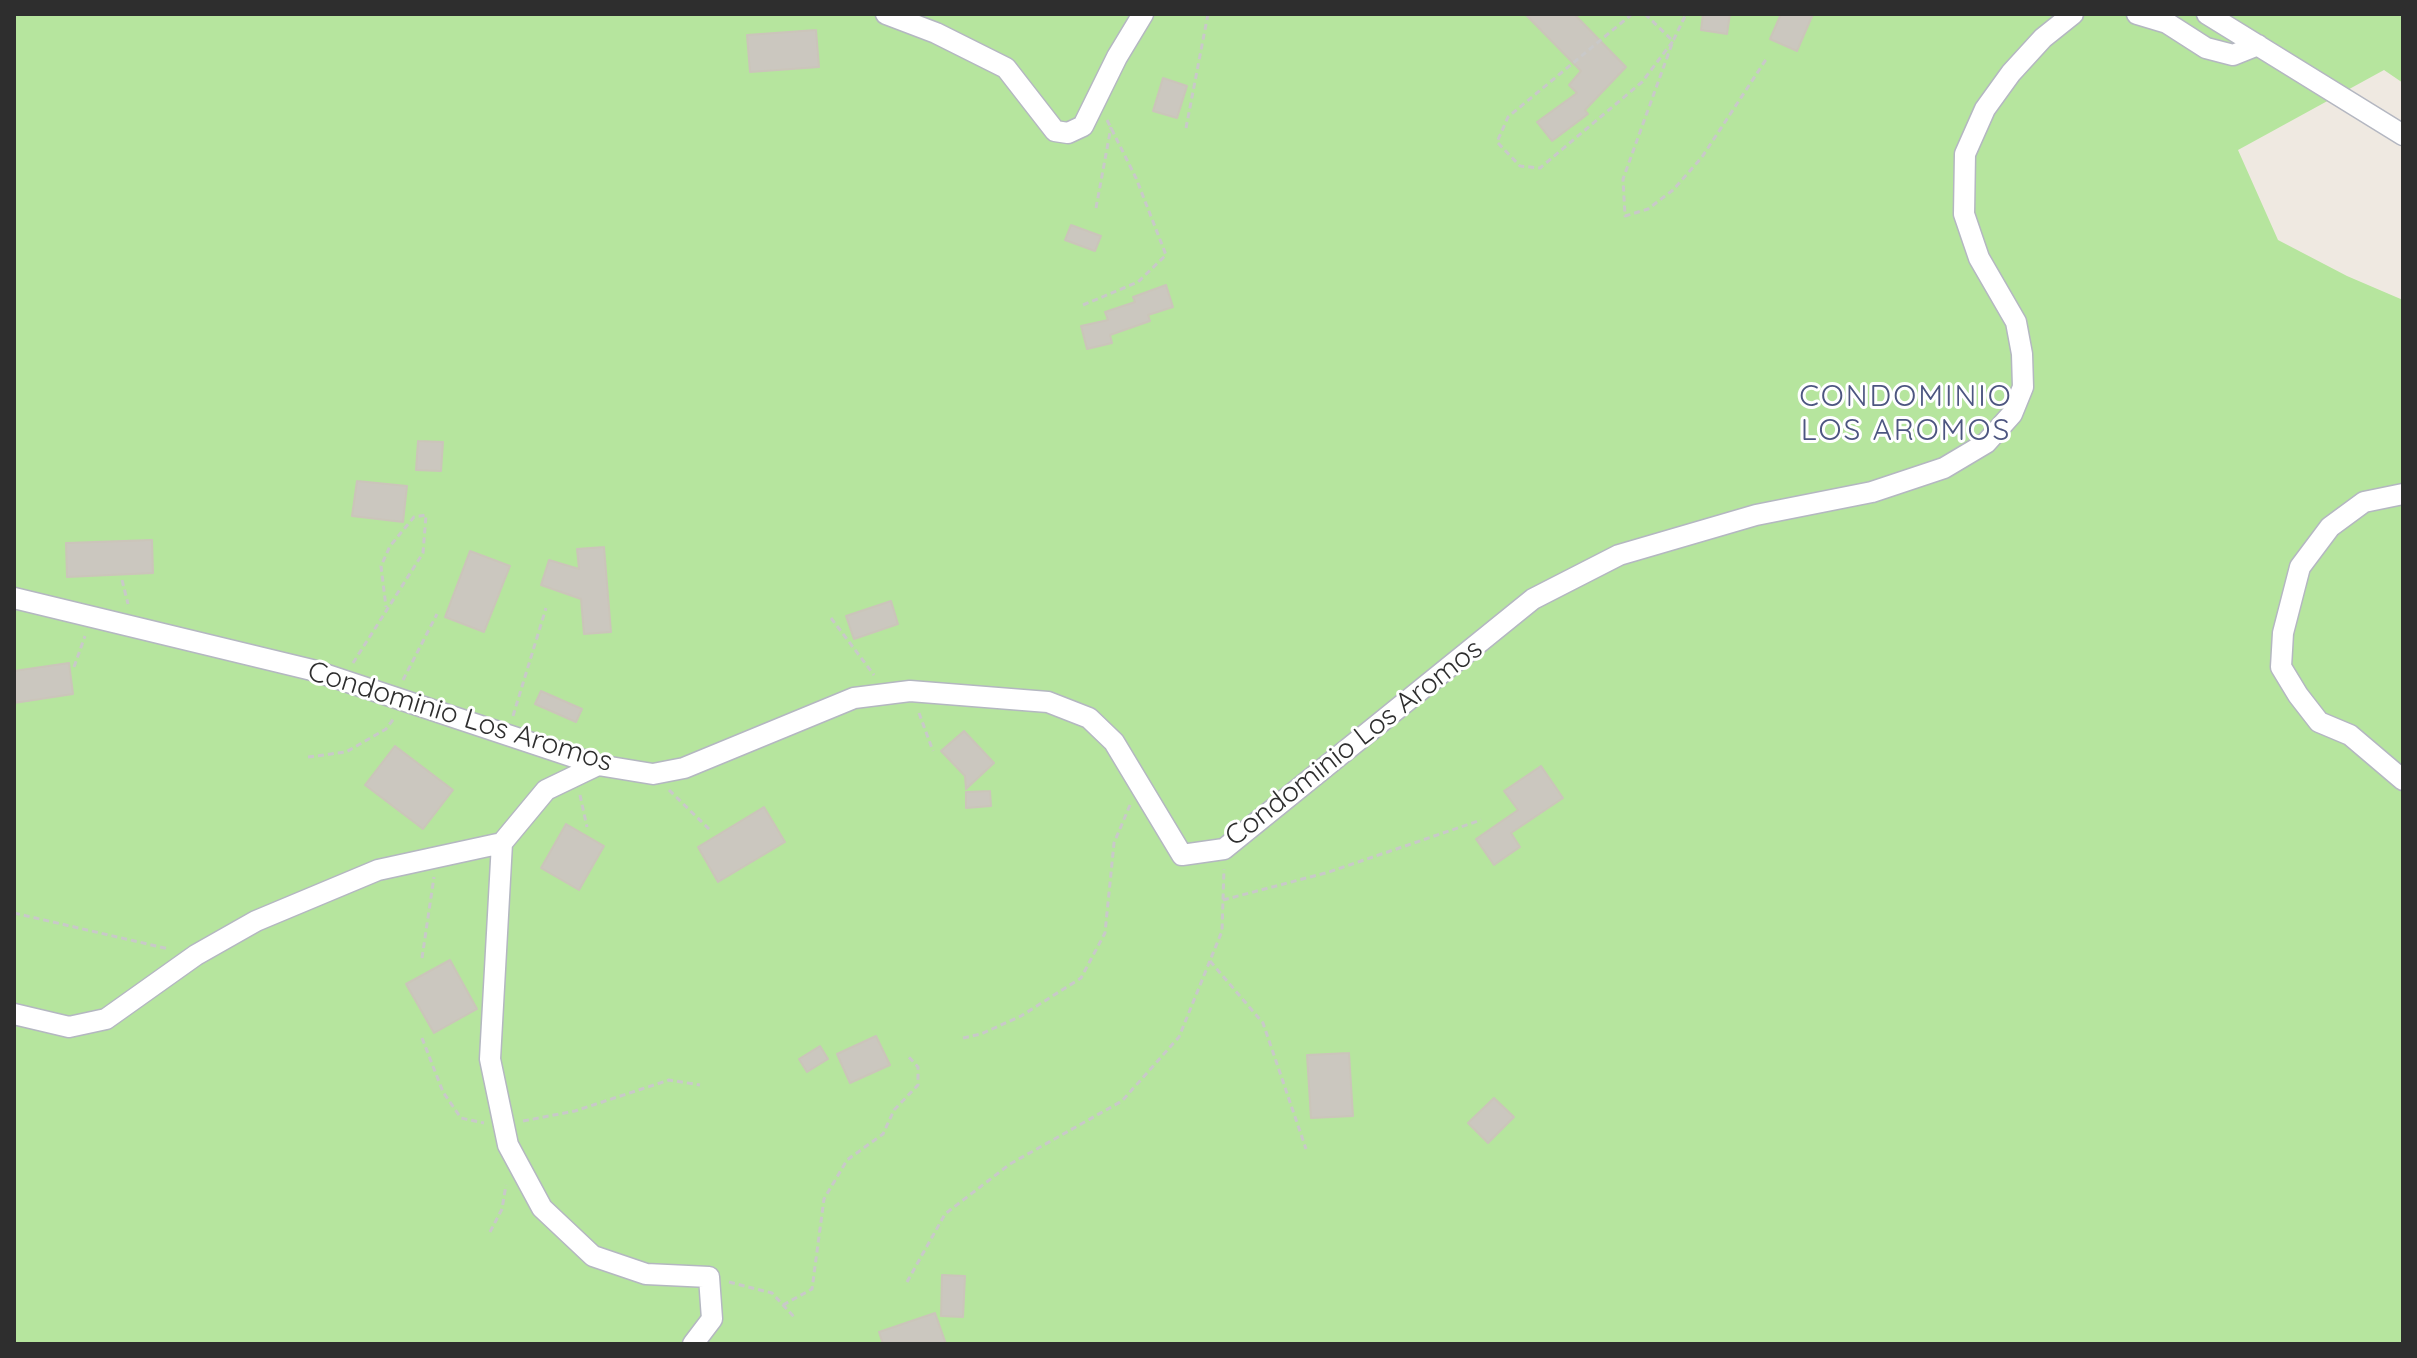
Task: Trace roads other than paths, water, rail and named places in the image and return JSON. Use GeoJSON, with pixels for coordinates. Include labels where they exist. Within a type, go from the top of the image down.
{"type":"FeatureCollection","features":[{"type":"Feature","properties":{"kind":"street"},"geometry":{"type":"LineString","coordinates":[[886,14],[936,33],[1006,68],[1055,131],[1068,133],[1083,126],[1117,57],[1143,14]]}},
{"type":"Feature","properties":{"kind":"street","name":"Condominio Los Aromos"},"geometry":{"type":"LineString","coordinates":[[14,598],[312,670],[598,765],[653,774],[684,768],[854,698],[910,691],[1048,702],[1089,718],[1114,742],[1182,855],[1224,849],[1533,599],[1619,555],[1756,515],[1872,492],[1944,468],[1986,443],[2012,414],[2023,387],[2022,354],[2016,322],[1979,258],[1964,214],[1965,154],[1985,109],[2011,73],[2043,38],[2073,14]]}},
{"type":"Feature","properties":{"kind":"street"},"geometry":{"type":"LineString","coordinates":[[2137,14],[2167,23],[2206,48],[2233,55],[2258,45]]}},
{"type":"Feature","properties":{"kind":"street"},"geometry":{"type":"LineString","coordinates":[[2207,14],[2403,135]]}},
{"type":"Feature","properties":{"kind":"street"},"geometry":{"type":"LineString","coordinates":[[2403,494],[2364,502],[2330,527],[2300,567],[2283,633],[2281,667],[2319,722],[2350,735],[2403,780]]}},
{"type":"Feature","properties":{"kind":"street"},"geometry":{"type":"LineString","coordinates":[[598,765],[546,790],[502,843],[490,1059],[508,1145],[542,1208],[593,1256],[646,1274],[709,1277],[712,1319],[693,1344]]}},
{"type":"Feature","properties":{"kind":"street"},"geometry":{"type":"LineString","coordinates":[[14,1014],[69,1027],[106,1019],[196,955],[256,921],[378,870],[502,843]]}},
{"type":"Feature","properties":{"kind":"district","name":"CONDOMINIO LOS AROMOS"},"geometry":{"type":"Point","coordinates":[1906,414]}}]}
